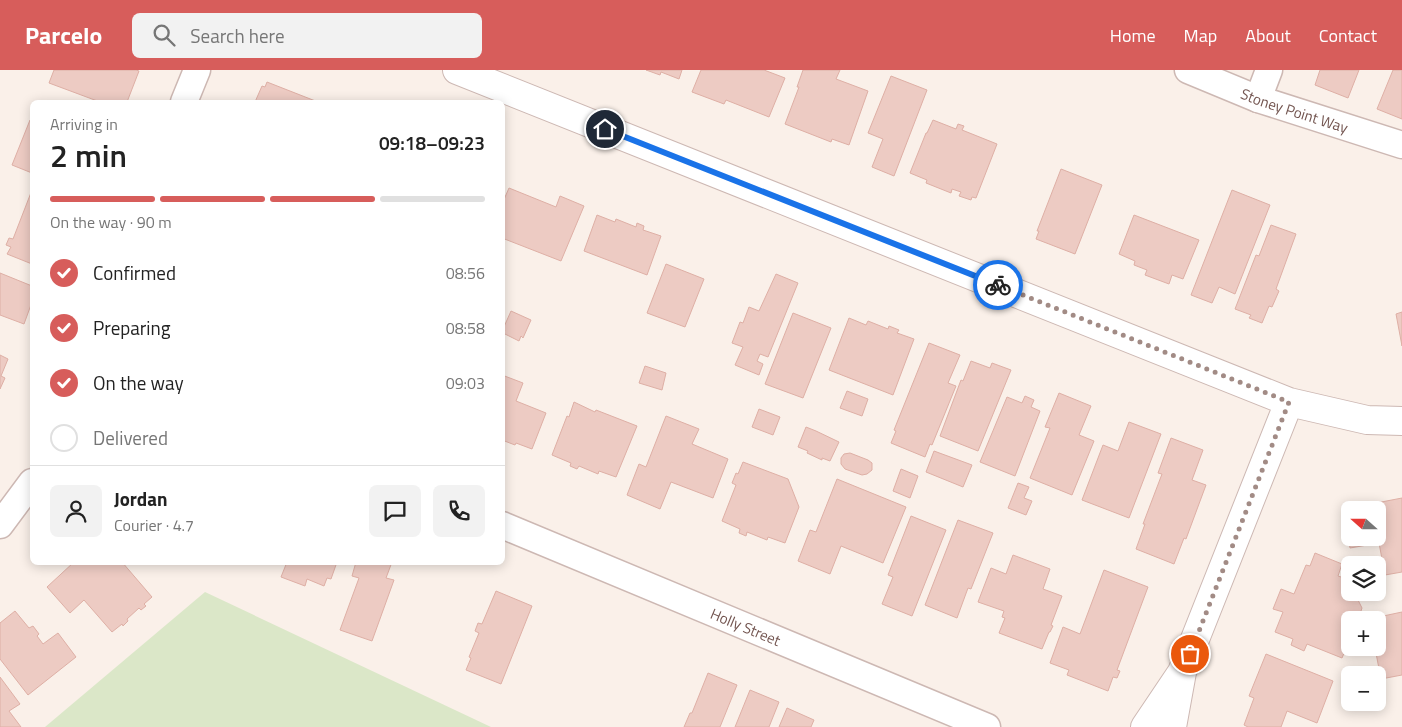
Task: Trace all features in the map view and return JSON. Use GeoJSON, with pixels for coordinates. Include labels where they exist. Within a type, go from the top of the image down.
{"type":"FeatureCollection","features":[{"type":"Feature","properties":{"kind":"street"},"geometry":{"type":"LineString","coordinates":[[185,100],[196,70]]}},
{"type":"Feature","properties":{"kind":"street"},"geometry":{"type":"LineString","coordinates":[[457,70],[1289,402],[1367,420],[1402,421]]}},
{"type":"Feature","properties":{"kind":"street","name":"Stoney Point Way"},"geometry":{"type":"LineString","coordinates":[[1188,70],[1258,99],[1402,145]]}},
{"type":"Feature","properties":{"kind":"street"},"geometry":{"type":"LineString","coordinates":[[1258,99],[1269,70]]}},
{"type":"Feature","properties":{"kind":"street"},"geometry":{"type":"LineString","coordinates":[[1172,727],[1182,672],[1289,402]]}},
{"type":"Feature","properties":{"kind":"street"},"geometry":{"type":"LineString","coordinates":[[0,525],[30,485]]}},
{"type":"Feature","properties":{"kind":"street","name":"Holly Street"},"geometry":{"type":"LineString","coordinates":[[505,526],[987,727]]}},
{"type":"Feature","properties":{"kind":"street"},"geometry":{"type":"LineString","coordinates":[[1145,727],[1182,672]]}},
{"type":"Feature","properties":{"kind":"green space"},"geometry":{"type":"Polygon","coordinates":[[[205,592],[491,727],[45,727],[205,592]]]}},
{"type":"Feature","properties":{"kind":"building"},"geometry":{"type":"Polygon","coordinates":[[[54,70],[139,71],[128,100],[95,100],[49,83],[54,70]]]}},
{"type":"Feature","properties":{"kind":"building"},"geometry":{"type":"Polygon","coordinates":[[[646,70],[682,70],[679,79],[661,72],[660,75],[646,70]]]}},
{"type":"Feature","properties":{"kind":"building"},"geometry":{"type":"Polygon","coordinates":[[[701,70],[764,70],[785,78],[769,117],[726,100],[724,104],[692,92],[701,70]]]}},
{"type":"Feature","properties":{"kind":"building"},"geometry":{"type":"Polygon","coordinates":[[[803,70],[840,70],[836,79],[868,91],[849,145],[832,139],[831,142],[785,124],[799,87],[797,87],[803,70]]]}},
{"type":"Feature","properties":{"kind":"building"},"geometry":{"type":"Polygon","coordinates":[[[1320,70],[1359,70],[1348,98],[1315,85],[1320,70]]]}},
{"type":"Feature","properties":{"kind":"building"},"geometry":{"type":"Polygon","coordinates":[[[1393,70],[1402,70],[1402,119],[1377,109],[1393,70]]]}},
{"type":"Feature","properties":{"kind":"building"},"geometry":{"type":"Polygon","coordinates":[[[891,76],[927,90],[894,176],[872,167],[883,139],[868,133],[891,76]]]}},
{"type":"Feature","properties":{"kind":"building"},"geometry":{"type":"Polygon","coordinates":[[[267,82],[313,100],[256,100],[262,86],[265,87],[267,82]]]}},
{"type":"Feature","properties":{"kind":"building"},"geometry":{"type":"Polygon","coordinates":[[[30,120],[30,172],[12,165],[30,120]]]}},
{"type":"Feature","properties":{"kind":"building"},"geometry":{"type":"Polygon","coordinates":[[[933,120],[956,129],[958,124],[964,126],[962,130],[997,144],[976,198],[972,197],[971,200],[959,196],[961,192],[952,189],[951,193],[926,183],[927,180],[910,173],[933,120]]]}},
{"type":"Feature","properties":{"kind":"building"},"geometry":{"type":"Polygon","coordinates":[[[1061,169],[1102,185],[1075,254],[1036,239],[1039,231],[1037,231],[1061,169]]]}},
{"type":"Feature","properties":{"kind":"building"},"geometry":{"type":"Polygon","coordinates":[[[509,188],[556,207],[560,196],[584,206],[561,261],[505,239],[505,197],[509,188]]]}},
{"type":"Feature","properties":{"kind":"building"},"geometry":{"type":"Polygon","coordinates":[[[1232,190],[1270,205],[1235,294],[1219,287],[1212,303],[1191,295],[1232,190]]]}},
{"type":"Feature","properties":{"kind":"building"},"geometry":{"type":"Polygon","coordinates":[[[30,195],[30,263],[7,254],[11,247],[6,245],[9,238],[13,239],[30,195]]]}},
{"type":"Feature","properties":{"kind":"building"},"geometry":{"type":"Polygon","coordinates":[[[597,215],[615,222],[616,219],[636,227],[637,223],[644,226],[643,230],[661,236],[647,275],[584,251],[597,215]]]}},
{"type":"Feature","properties":{"kind":"building"},"geometry":{"type":"Polygon","coordinates":[[[1134,215],[1199,240],[1183,279],[1172,275],[1169,284],[1145,275],[1147,270],[1134,265],[1135,261],[1119,254],[1134,215]]]}},
{"type":"Feature","properties":{"kind":"building"},"geometry":{"type":"Polygon","coordinates":[[[1271,225],[1296,234],[1276,289],[1279,291],[1272,307],[1269,306],[1262,323],[1249,318],[1251,315],[1235,309],[1256,255],[1259,256],[1271,225]]]}},
{"type":"Feature","properties":{"kind":"building"},"geometry":{"type":"Polygon","coordinates":[[[666,264],[704,279],[685,327],[647,313],[666,264]]]}},
{"type":"Feature","properties":{"kind":"building"},"geometry":{"type":"Polygon","coordinates":[[[0,273],[30,285],[30,308],[24,324],[0,315],[0,273]]]}},
{"type":"Feature","properties":{"kind":"building"},"geometry":{"type":"Polygon","coordinates":[[[776,274],[798,283],[768,357],[760,354],[757,361],[763,364],[759,375],[735,365],[743,347],[732,343],[740,322],[743,323],[749,307],[759,311],[776,274]]]}},
{"type":"Feature","properties":{"kind":"building"},"geometry":{"type":"Polygon","coordinates":[[[511,311],[531,320],[523,338],[521,336],[519,341],[505,334],[505,324],[511,311]]]}},
{"type":"Feature","properties":{"kind":"building"},"geometry":{"type":"Polygon","coordinates":[[[1402,312],[1402,346],[1396,314],[1402,312]]]}},
{"type":"Feature","properties":{"kind":"building"},"geometry":{"type":"Polygon","coordinates":[[[793,313],[831,328],[803,398],[765,384],[793,313]]]}},
{"type":"Feature","properties":{"kind":"building"},"geometry":{"type":"Polygon","coordinates":[[[849,318],[866,325],[868,321],[888,329],[889,326],[899,330],[897,333],[914,339],[893,395],[829,370],[849,318]]]}},
{"type":"Feature","properties":{"kind":"building"},"geometry":{"type":"Polygon","coordinates":[[[929,343],[960,355],[948,383],[956,386],[932,445],[930,444],[925,457],[891,443],[896,431],[894,430],[929,343]]]}},
{"type":"Feature","properties":{"kind":"building"},"geometry":{"type":"Polygon","coordinates":[[[0,355],[8,359],[1,376],[5,378],[0,389],[0,355]]]}},
{"type":"Feature","properties":{"kind":"building"},"geometry":{"type":"Polygon","coordinates":[[[971,361],[990,368],[992,363],[1011,370],[978,451],[940,436],[961,380],[963,381],[971,361]]]}},
{"type":"Feature","properties":{"kind":"building"},"geometry":{"type":"Polygon","coordinates":[[[645,366],[666,373],[662,390],[639,383],[645,366]]]}},
{"type":"Feature","properties":{"kind":"building"},"geometry":{"type":"Polygon","coordinates":[[[505,376],[523,383],[516,401],[546,413],[532,449],[516,443],[515,445],[505,441],[505,376]]]}},
{"type":"Feature","properties":{"kind":"building"},"geometry":{"type":"Polygon","coordinates":[[[847,391],[868,399],[862,416],[840,408],[847,391]]]}},
{"type":"Feature","properties":{"kind":"building"},"geometry":{"type":"Polygon","coordinates":[[[1059,393],[1091,406],[1079,435],[1094,441],[1072,495],[1030,478],[1050,428],[1045,427],[1059,393]]]}},
{"type":"Feature","properties":{"kind":"building"},"geometry":{"type":"Polygon","coordinates":[[[1025,396],[1034,400],[1031,407],[1040,411],[1015,476],[980,462],[1007,397],[1022,403],[1025,396]]]}},
{"type":"Feature","properties":{"kind":"building"},"geometry":{"type":"Polygon","coordinates":[[[574,402],[595,412],[596,410],[637,426],[616,477],[599,471],[598,474],[579,466],[577,469],[570,466],[571,463],[552,455],[574,402]]]}},
{"type":"Feature","properties":{"kind":"building"},"geometry":{"type":"Polygon","coordinates":[[[759,409],[780,417],[773,435],[752,427],[759,409]]]}},
{"type":"Feature","properties":{"kind":"building"},"geometry":{"type":"Polygon","coordinates":[[[666,416],[699,429],[692,444],[728,459],[713,498],[671,482],[660,509],[627,495],[639,464],[646,467],[666,416]]]}},
{"type":"Feature","properties":{"kind":"building"},"geometry":{"type":"Polygon","coordinates":[[[1129,422],[1161,434],[1129,518],[1082,500],[1103,445],[1118,451],[1129,422]]]}},
{"type":"Feature","properties":{"kind":"building"},"geometry":{"type":"Polygon","coordinates":[[[806,427],[839,442],[830,461],[822,458],[822,460],[798,447],[806,427]]]}},
{"type":"Feature","properties":{"kind":"building"},"geometry":{"type":"Polygon","coordinates":[[[1171,438],[1203,450],[1192,480],[1206,485],[1186,539],[1184,538],[1174,564],[1136,549],[1145,524],[1143,524],[1162,474],[1158,473],[1171,438]]]}},
{"type":"Feature","properties":{"kind":"building"},"geometry":{"type":"Polygon","coordinates":[[[934,451],[972,465],[963,487],[926,472],[934,451]]]}},
{"type":"Feature","properties":{"kind":"building"},"geometry":{"type":"Polygon","coordinates":[[[850,453],[872,463],[872,470],[862,475],[845,469],[841,464],[841,458],[844,454],[850,453]]]}},
{"type":"Feature","properties":{"kind":"building"},"geometry":{"type":"Polygon","coordinates":[[[743,462],[788,479],[799,507],[785,543],[768,537],[767,540],[747,532],[746,536],[739,533],[740,529],[722,521],[736,485],[732,483],[743,462]]]}},
{"type":"Feature","properties":{"kind":"building"},"geometry":{"type":"Polygon","coordinates":[[[901,469],[918,476],[910,498],[893,491],[901,469]]]}},
{"type":"Feature","properties":{"kind":"building"},"geometry":{"type":"Polygon","coordinates":[[[837,479],[906,507],[883,563],[841,546],[830,574],[798,561],[810,530],[816,532],[837,479]]]}},
{"type":"Feature","properties":{"kind":"building"},"geometry":{"type":"Polygon","coordinates":[[[1018,483],[1029,487],[1024,498],[1032,501],[1026,515],[1008,508],[1018,483]]]}},
{"type":"Feature","properties":{"kind":"building"},"geometry":{"type":"Polygon","coordinates":[[[1402,498],[1402,572],[1386,575],[1386,556],[1381,556],[1380,546],[1386,546],[1386,501],[1402,498]]]}},
{"type":"Feature","properties":{"kind":"building"},"geometry":{"type":"Polygon","coordinates":[[[911,516],[946,530],[912,616],[882,604],[893,577],[888,575],[911,516]]]}},
{"type":"Feature","properties":{"kind":"building"},"geometry":{"type":"Polygon","coordinates":[[[958,520],[993,533],[971,589],[968,588],[957,618],[925,605],[958,520]]]}},
{"type":"Feature","properties":{"kind":"building"},"geometry":{"type":"Polygon","coordinates":[[[1315,553],[1341,564],[1338,576],[1341,577],[1341,601],[1358,601],[1362,608],[1361,611],[1341,611],[1342,658],[1307,644],[1304,651],[1291,645],[1293,639],[1275,632],[1283,612],[1273,609],[1281,589],[1294,594],[1306,565],[1310,566],[1315,553]]]}},
{"type":"Feature","properties":{"kind":"building"},"geometry":{"type":"Polygon","coordinates":[[[1013,555],[1050,569],[1043,589],[1062,596],[1051,625],[1053,626],[1042,649],[999,633],[1005,618],[1002,617],[1004,611],[978,602],[991,568],[1006,574],[1013,555]]]}},
{"type":"Feature","properties":{"kind":"building"},"geometry":{"type":"Polygon","coordinates":[[[71,565],[125,565],[152,597],[144,604],[146,606],[141,610],[139,608],[127,619],[128,621],[123,626],[122,624],[112,632],[84,600],[70,613],[47,587],[71,565]]]}},
{"type":"Feature","properties":{"kind":"building"},"geometry":{"type":"Polygon","coordinates":[[[286,565],[336,565],[331,579],[327,578],[324,586],[307,579],[305,586],[281,577],[286,565]]]}},
{"type":"Feature","properties":{"kind":"building"},"geometry":{"type":"Polygon","coordinates":[[[355,565],[391,565],[386,578],[394,580],[372,641],[340,630],[359,578],[352,576],[355,565]]]}},
{"type":"Feature","properties":{"kind":"building"},"geometry":{"type":"Polygon","coordinates":[[[1104,570],[1148,587],[1117,670],[1120,671],[1117,678],[1113,677],[1108,691],[1067,675],[1069,670],[1050,663],[1063,627],[1080,634],[1104,570]]]}},
{"type":"Feature","properties":{"kind":"building"},"geometry":{"type":"Polygon","coordinates":[[[496,591],[532,606],[501,684],[466,670],[479,633],[475,631],[478,623],[482,624],[496,591]]]}},
{"type":"Feature","properties":{"kind":"building"},"geometry":{"type":"Polygon","coordinates":[[[15,611],[29,628],[33,626],[43,644],[58,633],[76,657],[28,695],[0,659],[0,623],[15,611]]]}},
{"type":"Feature","properties":{"kind":"building"},"geometry":{"type":"Polygon","coordinates":[[[1402,612],[1402,675],[1386,678],[1386,666],[1378,666],[1377,656],[1386,656],[1386,615],[1402,612]]]}},
{"type":"Feature","properties":{"kind":"building"},"geometry":{"type":"Polygon","coordinates":[[[1266,654],[1333,681],[1317,723],[1287,711],[1281,727],[1248,727],[1244,725],[1254,698],[1249,696],[1266,654]]]}},
{"type":"Feature","properties":{"kind":"building"},"geometry":{"type":"Polygon","coordinates":[[[708,673],[737,685],[720,727],[684,727],[690,713],[692,713],[708,673]]]}},
{"type":"Feature","properties":{"kind":"building"},"geometry":{"type":"Polygon","coordinates":[[[0,677],[20,704],[9,711],[21,727],[0,727],[0,677]]]}},
{"type":"Feature","properties":{"kind":"building"},"geometry":{"type":"Polygon","coordinates":[[[750,690],[779,702],[769,727],[735,727],[750,690]]]}},
{"type":"Feature","properties":{"kind":"building"},"geometry":{"type":"Polygon","coordinates":[[[787,708],[814,720],[811,727],[779,727],[787,708]]]}},
{"type":"Feature","properties":{"kind":"way so far"},"geometry":{"type":"LineString","coordinates":[[998,285],[1289,402],[1190,654]]}},
{"type":"Feature","properties":{"kind":"route"},"geometry":{"type":"LineString","coordinates":[[605,129],[998,285]]}}]}
